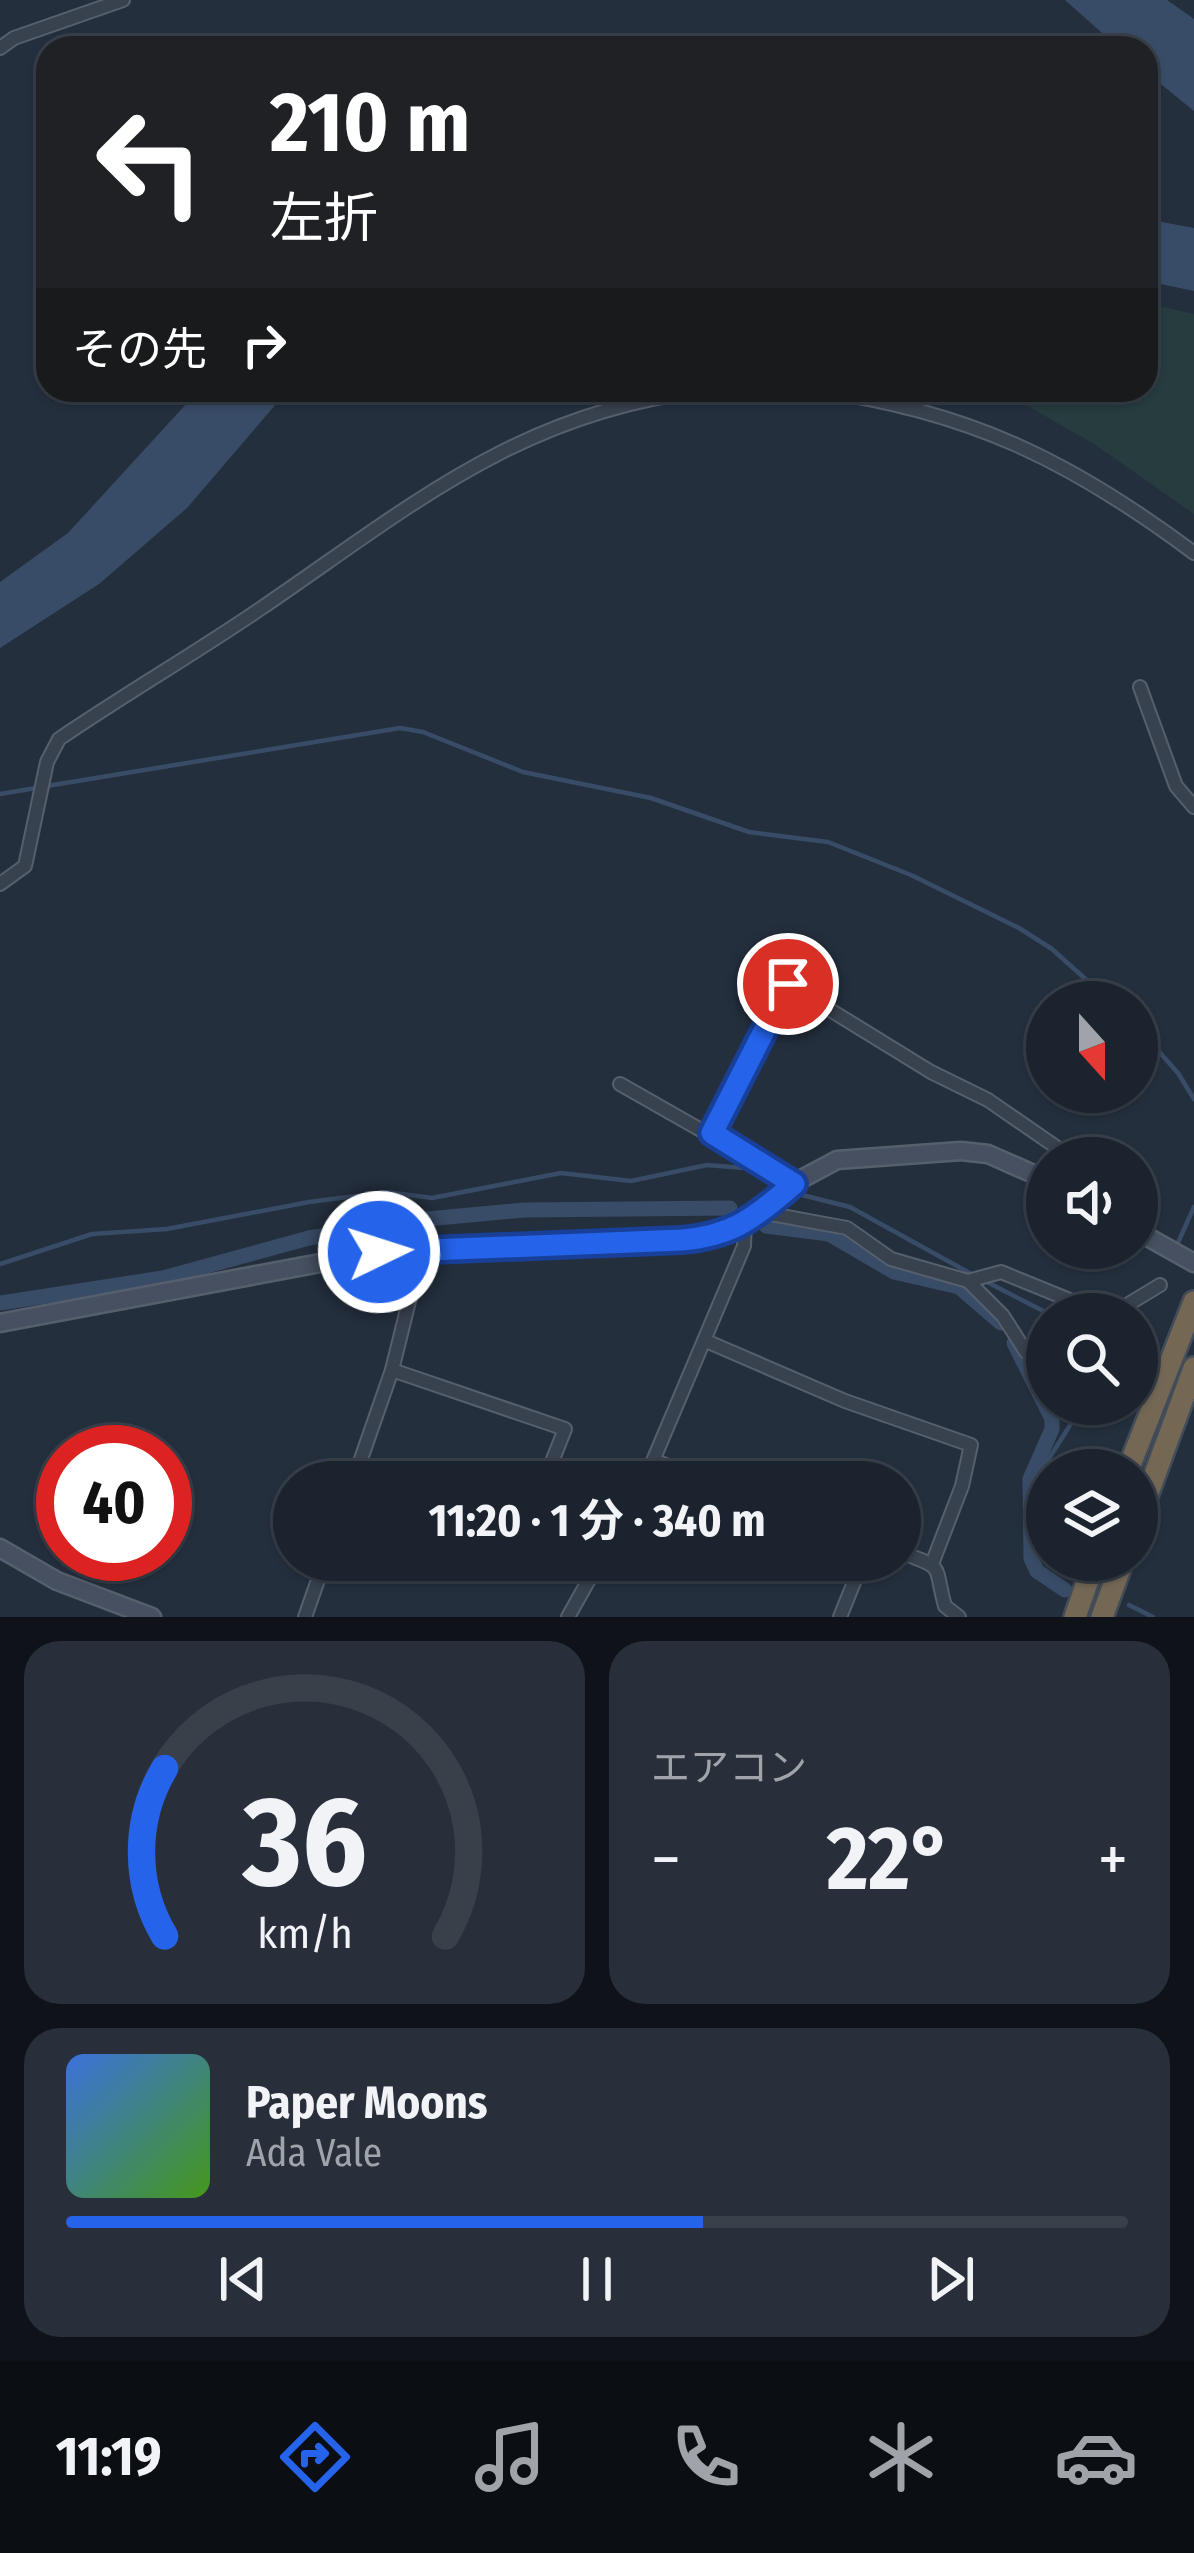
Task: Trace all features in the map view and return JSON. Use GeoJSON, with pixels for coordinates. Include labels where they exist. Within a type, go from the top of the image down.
{"type":"FeatureCollection","features":[{"type":"Feature","properties":{"kind":"highway"},"geometry":{"type":"LineString","coordinates":[[1136,1449],[1194,1302]]}},
{"type":"Feature","properties":{"kind":"highway"},"geometry":{"type":"LineString","coordinates":[[1158,1466],[1194,1368]]}},
{"type":"Feature","properties":{"kind":"highway"},"geometry":{"type":"LineString","coordinates":[[1075,1617],[1088,1581]]}},
{"type":"Feature","properties":{"kind":"highway"},"geometry":{"type":"LineString","coordinates":[[1102,1617],[1116,1581]]}},
{"type":"Feature","properties":{"kind":"street"},"geometry":{"type":"LineString","coordinates":[[0,48],[14,38],[123,0]]}},
{"type":"Feature","properties":{"kind":"street"},"geometry":{"type":"LineString","coordinates":[[0,884],[25,866],[47,762],[59,740],[496,452],[606,408],[640,402]]}},
{"type":"Feature","properties":{"kind":"street"},"geometry":{"type":"LineString","coordinates":[[892,402],[1010,441],[1102,488],[1194,553]]}},
{"type":"Feature","properties":{"kind":"street"},"geometry":{"type":"LineString","coordinates":[[1140,687],[1176,787],[1194,807]]}},
{"type":"Feature","properties":{"kind":"street"},"geometry":{"type":"LineString","coordinates":[[712,1133],[788,984],[932,1072],[988,1100],[1042,1137]]}},
{"type":"Feature","properties":{"kind":"street"},"geometry":{"type":"LineString","coordinates":[[620,1084],[794,1184]]}},
{"type":"Feature","properties":{"kind":"street"},"geometry":{"type":"LineString","coordinates":[[0,1323],[379,1252],[682,1240],[724,1234],[837,1160],[961,1150],[988,1154],[1026,1171]]}},
{"type":"Feature","properties":{"kind":"street"},"geometry":{"type":"LineString","coordinates":[[753,1216],[847,1228],[891,1259],[968,1281],[1003,1316],[1026,1352]]}},
{"type":"Feature","properties":{"kind":"street"},"geometry":{"type":"LineString","coordinates":[[656,1461],[745,1246],[753,1216]]}},
{"type":"Feature","properties":{"kind":"street"},"geometry":{"type":"LineString","coordinates":[[1158,1243],[1194,1263]]}},
{"type":"Feature","properties":{"kind":"street"},"geometry":{"type":"LineString","coordinates":[[360,1461],[392,1370],[422,1249]]}},
{"type":"Feature","properties":{"kind":"street"},"geometry":{"type":"LineString","coordinates":[[968,1281],[1001,1272],[1054,1293]]}},
{"type":"Feature","properties":{"kind":"street"},"geometry":{"type":"LineString","coordinates":[[1146,1293],[1160,1285]]}},
{"type":"Feature","properties":{"kind":"street"},"geometry":{"type":"LineString","coordinates":[[706,1341],[845,1401],[971,1445],[962,1486],[932,1564]]}},
{"type":"Feature","properties":{"kind":"street"},"geometry":{"type":"LineString","coordinates":[[392,1370],[565,1429],[552,1461]]}},
{"type":"Feature","properties":{"kind":"street"},"geometry":{"type":"LineString","coordinates":[[0,1548],[57,1581],[152,1617]]}},
{"type":"Feature","properties":{"kind":"street"},"geometry":{"type":"LineString","coordinates":[[921,1560],[932,1564],[942,1577],[945,1606],[958,1617]]}},
{"type":"Feature","properties":{"kind":"street"},"geometry":{"type":"LineString","coordinates":[[304,1617],[317,1581]]}},
{"type":"Feature","properties":{"kind":"street"},"geometry":{"type":"LineString","coordinates":[[568,1617],[588,1581]]}},
{"type":"Feature","properties":{"kind":"street"},"geometry":{"type":"LineString","coordinates":[[840,1617],[855,1581]]}},
{"type":"Feature","properties":{"kind":"green space"},"geometry":{"type":"Polygon","coordinates":[[[1158,306],[1194,314],[1194,514],[1094,444],[1021,402],[1158,402],[1158,306]]]}},
{"type":"Feature","properties":{"kind":"water"},"geometry":{"type":"Polygon","coordinates":[[[1065,0],[1167,0],[1194,19],[1194,111],[1158,82],[1158,36],[1106,36],[1065,0]]]}},
{"type":"Feature","properties":{"kind":"water"},"geometry":{"type":"Polygon","coordinates":[[[1158,221],[1194,228],[1194,291],[1158,284],[1158,221]]]}},
{"type":"Feature","properties":{"kind":"water"},"geometry":{"type":"Polygon","coordinates":[[[188,402],[278,402],[187,508],[99,584],[0,648],[0,582],[68,533],[188,402]]]}},
{"type":"Feature","properties":{"kind":"waterway"},"geometry":{"type":"LineString","coordinates":[[47,786],[400,728],[423,732],[523,772],[651,798],[749,832],[828,842],[911,875],[1019,928],[1088,981]]}},
{"type":"Feature","properties":{"kind":"waterway"},"geometry":{"type":"LineString","coordinates":[[0,794],[36,788]]}},
{"type":"Feature","properties":{"kind":"waterway"},"geometry":{"type":"LineString","coordinates":[[1158,1051],[1194,1099]]}},
{"type":"Feature","properties":{"kind":"waterway"},"geometry":{"type":"LineString","coordinates":[[0,1264],[92,1234],[167,1229],[309,1202],[387,1192],[432,1198],[561,1173],[631,1181],[707,1165],[743,1168]]}},
{"type":"Feature","properties":{"kind":"waterway"},"geometry":{"type":"LineString","coordinates":[[802,1195],[850,1207],[975,1276]]}},
{"type":"Feature","properties":{"kind":"waterway"},"geometry":{"type":"LineString","coordinates":[[1177,1245],[1194,1207]]}},
{"type":"Feature","properties":{"kind":"waterway"},"geometry":{"type":"LineString","coordinates":[[0,1303],[163,1278],[309,1238],[427,1219],[524,1210],[730,1208]]}},
{"type":"Feature","properties":{"kind":"waterway"},"geometry":{"type":"LineString","coordinates":[[766,1226],[829,1234],[894,1272],[959,1287],[1001,1323]]}},
{"type":"Feature","properties":{"kind":"waterway"},"geometry":{"type":"LineString","coordinates":[[985,1281],[1026,1302]]}},
{"type":"Feature","properties":{"kind":"waterway"},"geometry":{"type":"LineString","coordinates":[[1014,1343],[1052,1419],[1030,1479],[1031,1558],[1037,1571],[1065,1590]]}},
{"type":"Feature","properties":{"kind":"waterway"},"geometry":{"type":"LineString","coordinates":[[1055,1449],[1070,1425]]}},
{"type":"Feature","properties":{"kind":"waterway"},"geometry":{"type":"LineString","coordinates":[[1129,1605],[1153,1617]]}},
{"type":"Feature","properties":{"kind":"route"},"geometry":{"type":"LineString","coordinates":[[379,1252],[682,1240],[724,1234],[745,1221],[794,1184],[712,1133],[788,984]]}}]}
